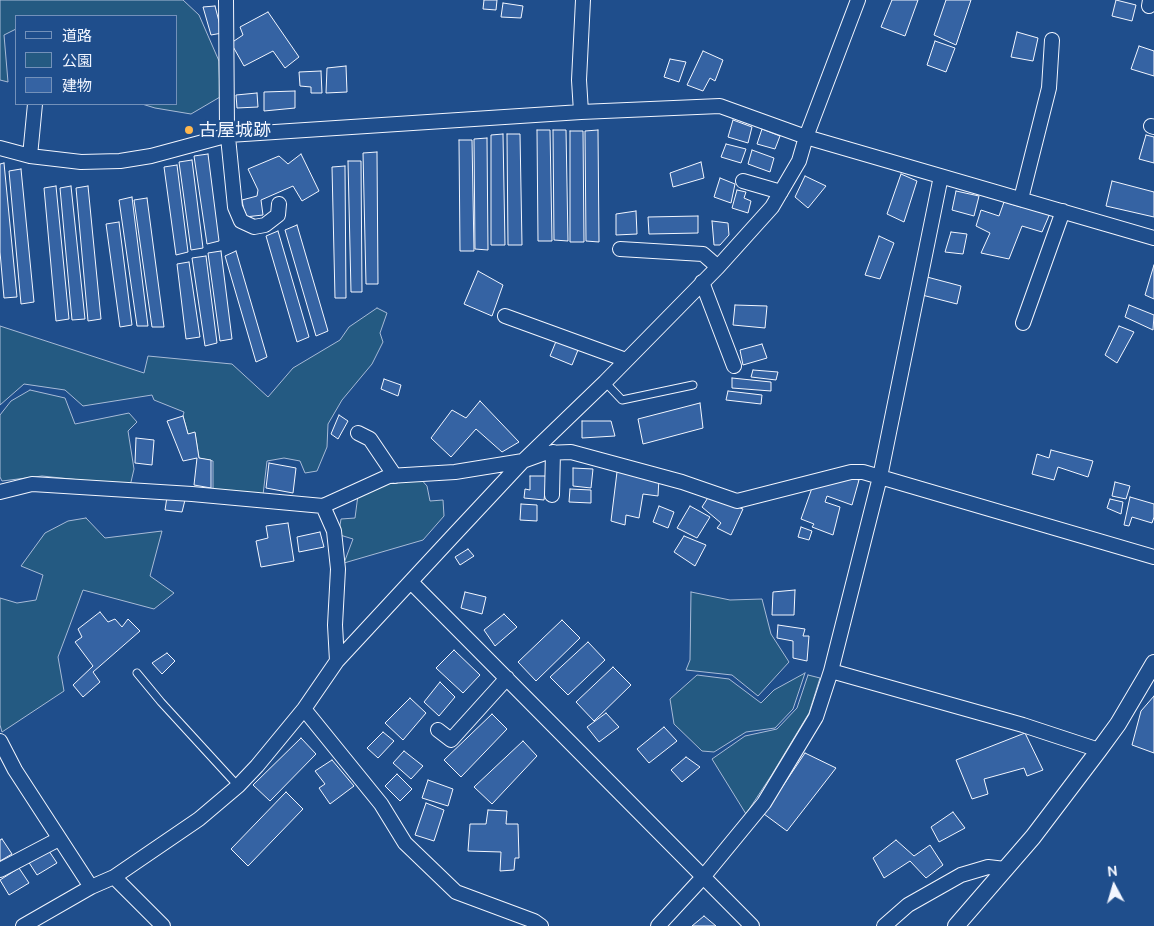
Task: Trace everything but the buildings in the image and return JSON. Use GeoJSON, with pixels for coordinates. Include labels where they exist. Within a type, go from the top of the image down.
{"type":"FeatureCollection","features":[{"type":"Feature","properties":{"kind":"street"},"geometry":{"type":"LineString","coordinates":[[581,112],[579,80],[583,0]]}},
{"type":"Feature","properties":{"kind":"street"},"geometry":{"type":"LineString","coordinates":[[23,926],[114,876],[199,819],[238,786],[304,709],[338,661],[410,582],[523,461],[718,267],[772,207],[799,160],[806,136],[858,0]]}},
{"type":"Feature","properties":{"kind":"street"},"geometry":{"type":"LineString","coordinates":[[223,1],[228,25],[228,127],[234,208],[242,221],[254,227],[265,225],[278,215],[280,204]]}},
{"type":"Feature","properties":{"kind":"street"},"geometry":{"type":"LineString","coordinates":[[1021,199],[1049,88],[1052,40]]}},
{"type":"Feature","properties":{"kind":"street"},"geometry":{"type":"LineString","coordinates":[[30,156],[35,105]]}},
{"type":"Feature","properties":{"kind":"street"},"geometry":{"type":"LineString","coordinates":[[0,148],[30,156],[80,162],[120,161],[151,156],[229,135],[581,112],[720,106],[806,136],[1154,238]]}},
{"type":"Feature","properties":{"kind":"street"},"geometry":{"type":"LineString","coordinates":[[658,926],[704,876],[764,803],[816,717],[831,671],[880,477],[941,176]]}},
{"type":"Feature","properties":{"kind":"street"},"geometry":{"type":"LineString","coordinates":[[743,181],[781,192]]}},
{"type":"Feature","properties":{"kind":"street"},"geometry":{"type":"LineString","coordinates":[[1023,324],[1064,211]]}},
{"type":"Feature","properties":{"kind":"street"},"geometry":{"type":"LineString","coordinates":[[620,249],[703,254],[718,267]]}},
{"type":"Feature","properties":{"kind":"street"},"geometry":{"type":"LineString","coordinates":[[702,282],[734,366]]}},
{"type":"Feature","properties":{"kind":"street"},"geometry":{"type":"LineString","coordinates":[[505,316],[626,360]]}},
{"type":"Feature","properties":{"kind":"street"},"geometry":{"type":"LineString","coordinates":[[358,433],[370,439],[395,476]]}},
{"type":"Feature","properties":{"kind":"street"},"geometry":{"type":"LineString","coordinates":[[552,495],[553,452]]}},
{"type":"Feature","properties":{"kind":"street"},"geometry":{"type":"LineString","coordinates":[[0,492],[32,484],[192,494],[323,506],[389,476],[455,472],[523,461],[545,453],[571,452],[682,482],[737,501],[851,472],[863,472],[1154,557]]}},
{"type":"Feature","properties":{"kind":"street"},"geometry":{"type":"LineString","coordinates":[[323,506],[334,531],[338,569],[335,625],[338,661]]}},
{"type":"Feature","properties":{"kind":"street"},"geometry":{"type":"LineString","coordinates":[[410,582],[752,926]]}},
{"type":"Feature","properties":{"kind":"street"},"geometry":{"type":"LineString","coordinates":[[956,926],[1033,837],[1118,724],[1154,663]]}},
{"type":"Feature","properties":{"kind":"street"},"geometry":{"type":"LineString","coordinates":[[831,671],[1023,725],[1098,750]]}},
{"type":"Feature","properties":{"kind":"street"},"geometry":{"type":"LineString","coordinates":[[438,730],[450,740],[507,678]]}},
{"type":"Feature","properties":{"kind":"street"},"geometry":{"type":"LineString","coordinates":[[304,709],[381,804],[405,843],[456,892],[534,921],[541,926]]}},
{"type":"Feature","properties":{"kind":"street"},"geometry":{"type":"LineString","coordinates":[[0,740],[15,770],[91,887]]}},
{"type":"Feature","properties":{"kind":"street"},"geometry":{"type":"LineString","coordinates":[[0,870],[59,839]]}},
{"type":"Feature","properties":{"kind":"street"},"geometry":{"type":"LineString","coordinates":[[884,926],[908,905],[962,875],[988,867],[1005,869]]}},
{"type":"Feature","properties":{"kind":"street"},"geometry":{"type":"LineString","coordinates":[[114,876],[163,926]]}},
{"type":"Feature","properties":{"kind":"lane"},"geometry":{"type":"LineString","coordinates":[[604,382],[622,400],[693,385]]}},
{"type":"Feature","properties":{"kind":"lane"},"geometry":{"type":"LineString","coordinates":[[137,673],[238,786]]}},
{"type":"Feature","properties":{"kind":"green space"},"geometry":{"type":"Polygon","coordinates":[[[0,0],[183,0],[199,15],[219,61],[220,97],[191,114],[145,105],[178,105],[178,15],[15,15],[15,30],[4,35],[8,82],[0,80],[0,0]]]}},
{"type":"Feature","properties":{"kind":"green space"},"geometry":{"type":"Polygon","coordinates":[[[377,308],[387,313],[380,333],[383,342],[372,364],[342,400],[328,424],[327,447],[317,471],[305,473],[300,461],[284,458],[267,461],[263,495],[213,489],[213,461],[199,458],[195,433],[188,434],[183,416],[184,412],[154,400],[152,395],[83,406],[65,390],[24,384],[0,405],[0,326],[144,373],[148,356],[232,364],[268,397],[293,368],[340,340],[349,327],[377,308]]]}},
{"type":"Feature","properties":{"kind":"green space"},"geometry":{"type":"Polygon","coordinates":[[[30,390],[65,398],[75,424],[129,413],[137,422],[128,431],[134,469],[131,482],[128,485],[42,476],[2,481],[0,477],[0,415],[11,401],[30,390]]]}},
{"type":"Feature","properties":{"kind":"green space"},"geometry":{"type":"Polygon","coordinates":[[[419,477],[427,486],[430,501],[443,500],[444,516],[423,540],[344,563],[353,539],[340,535],[341,519],[355,518],[358,495],[389,478],[419,477]]]}},
{"type":"Feature","properties":{"kind":"green space"},"geometry":{"type":"Polygon","coordinates":[[[86,518],[105,538],[162,531],[150,576],[174,593],[154,609],[83,590],[58,657],[64,691],[2,732],[0,725],[0,598],[17,603],[36,600],[43,575],[21,566],[45,533],[68,521],[86,518]]]}},
{"type":"Feature","properties":{"kind":"green space"},"geometry":{"type":"Polygon","coordinates":[[[691,592],[730,600],[762,599],[771,634],[789,662],[758,696],[732,675],[686,670],[690,660],[691,592]]]}},
{"type":"Feature","properties":{"kind":"green space"},"geometry":{"type":"Polygon","coordinates":[[[805,673],[793,709],[775,728],[746,732],[714,752],[702,751],[674,724],[670,699],[697,675],[729,679],[761,703],[774,690],[805,673]]]}},
{"type":"Feature","properties":{"kind":"green space"},"geometry":{"type":"Polygon","coordinates":[[[808,675],[820,678],[809,713],[746,814],[712,759],[745,736],[777,729],[797,708],[808,675]]]}},
{"type":"Feature","properties":{"kind":"place","name":"古屋城跡"},"geometry":{"type":"Point","coordinates":[189,130]}}]}
